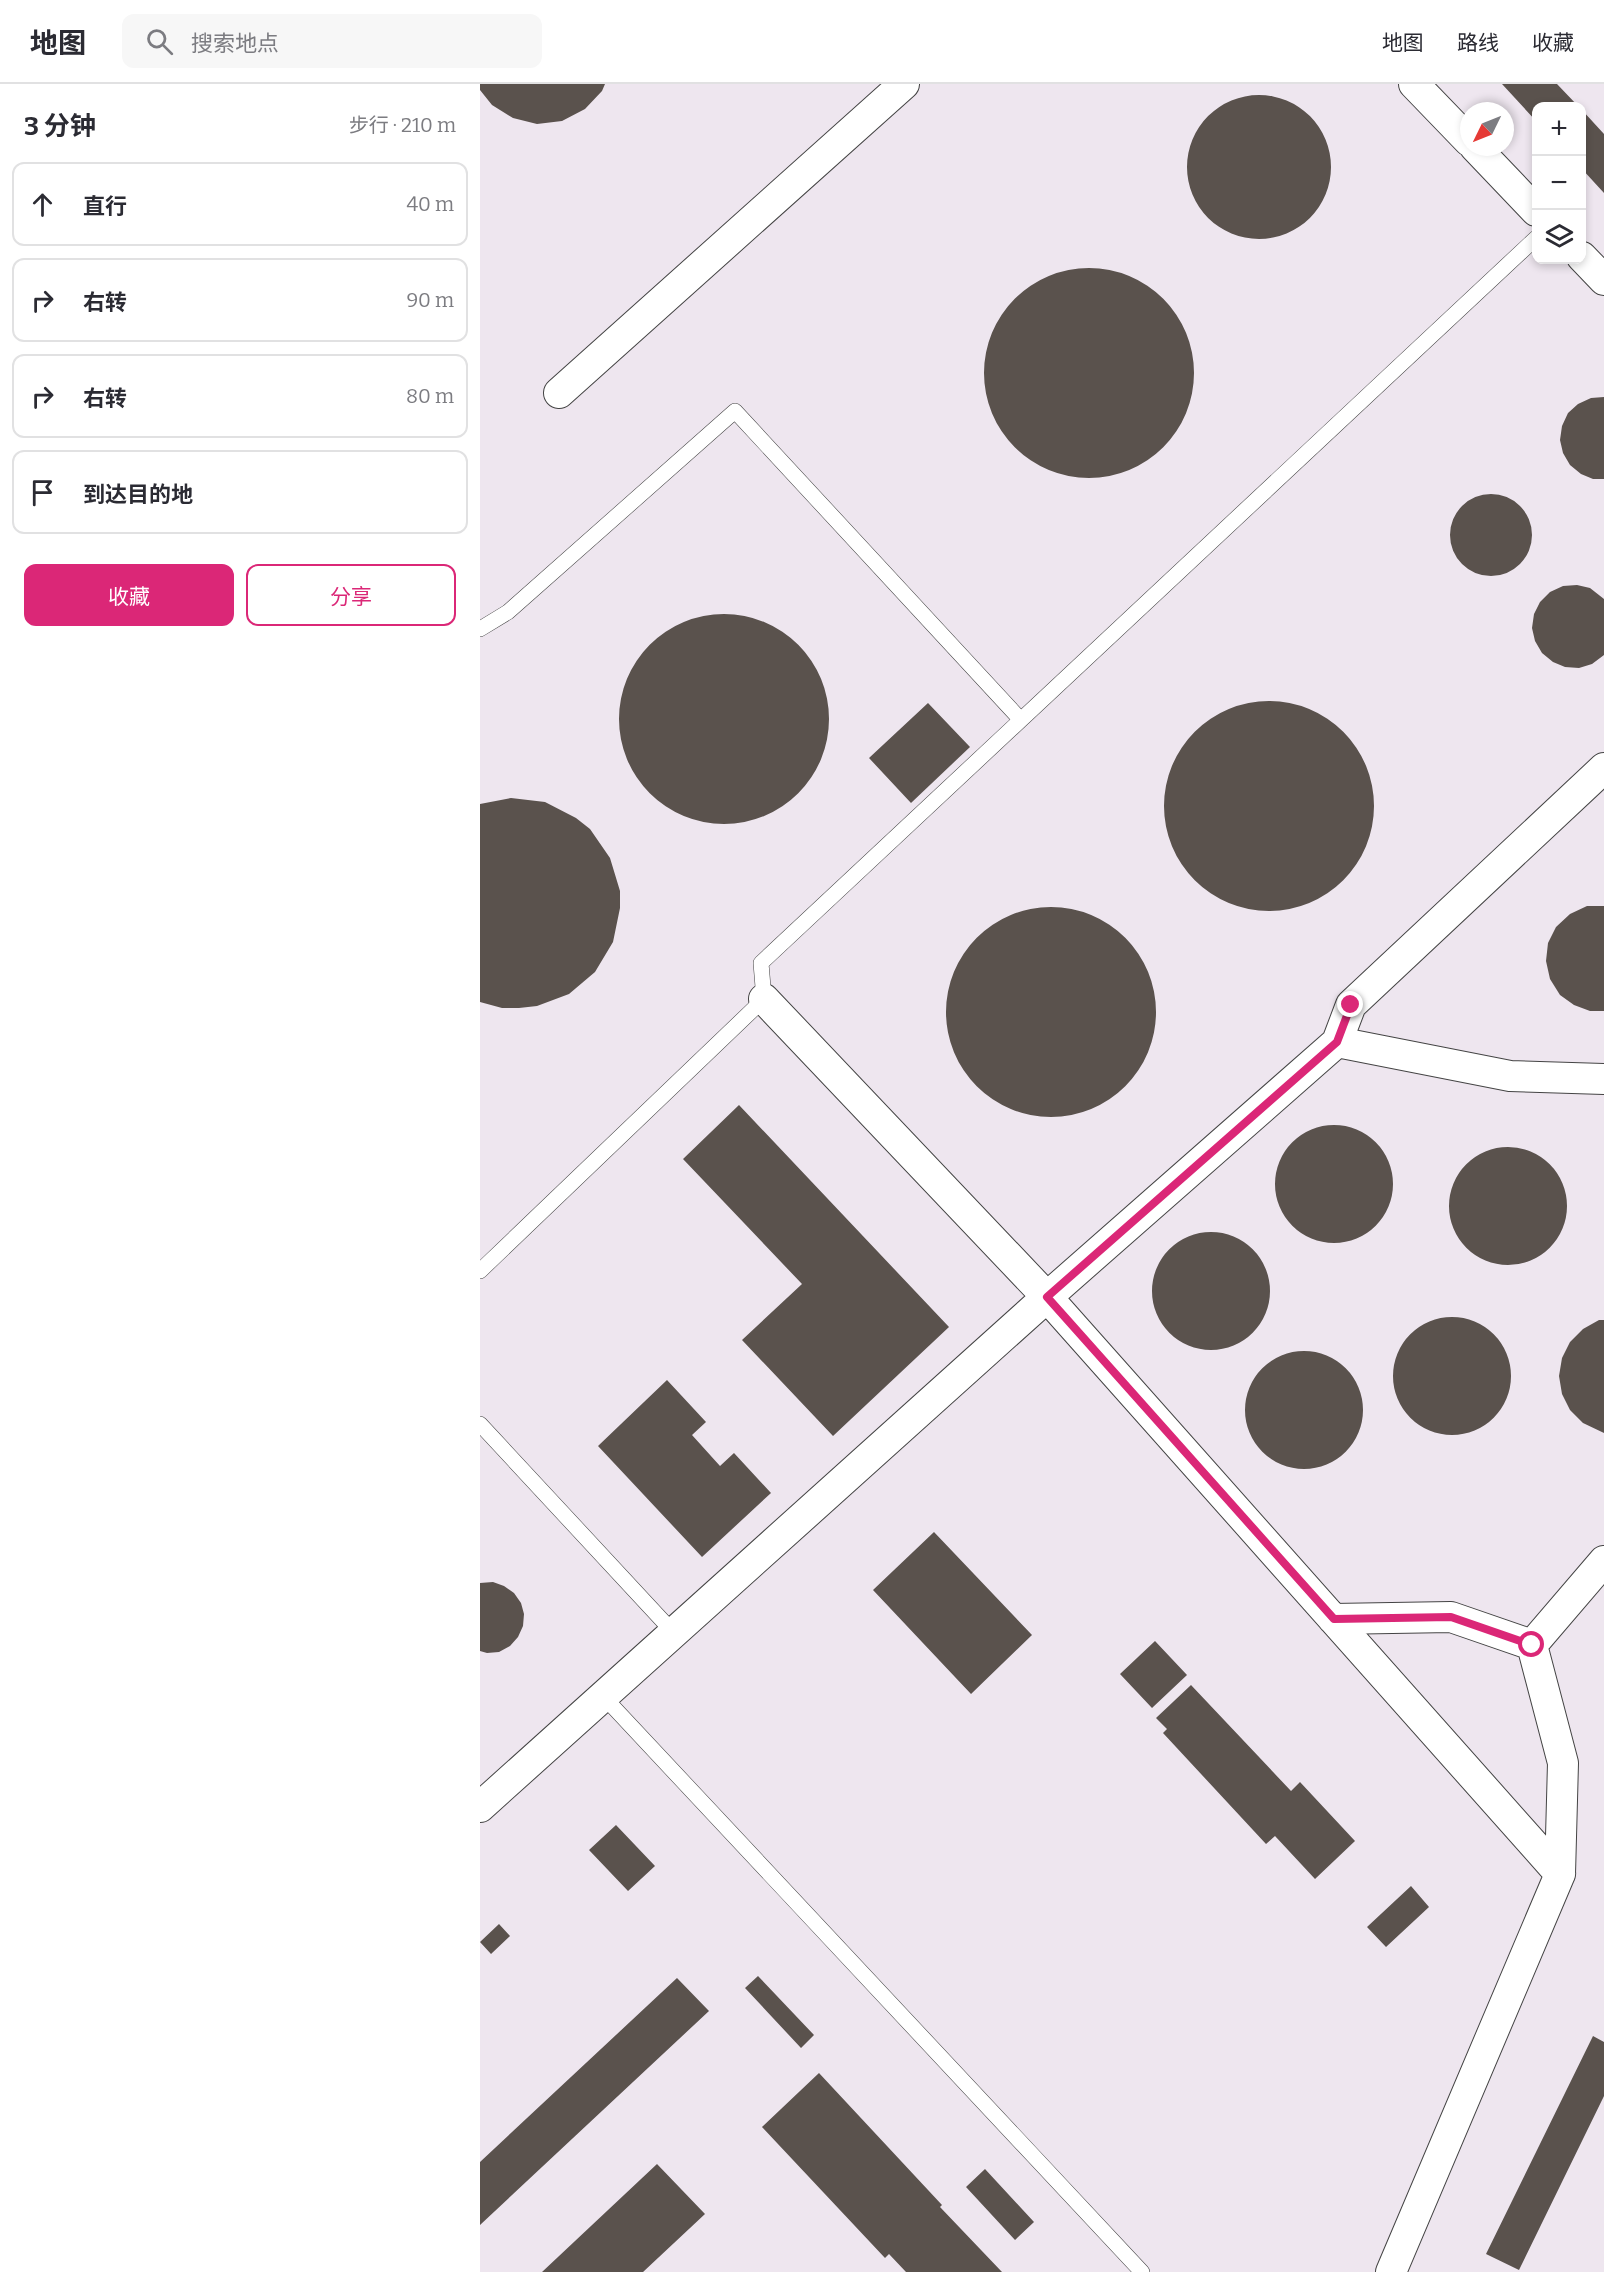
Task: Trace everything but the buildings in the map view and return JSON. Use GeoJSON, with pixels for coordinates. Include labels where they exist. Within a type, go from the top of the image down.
{"type":"FeatureCollection","features":[{"type":"Feature","properties":{"kind":"street"},"geometry":{"type":"LineString","coordinates":[[559,393],[904,84]]}},
{"type":"Feature","properties":{"kind":"street"},"geometry":{"type":"LineString","coordinates":[[1414,84],[1460,132]]}},
{"type":"Feature","properties":{"kind":"street"},"geometry":{"type":"LineString","coordinates":[[1484,156],[1535,210]]}},
{"type":"Feature","properties":{"kind":"street"},"geometry":{"type":"LineString","coordinates":[[1586,262],[1604,280]]}},
{"type":"Feature","properties":{"kind":"street"},"geometry":{"type":"LineString","coordinates":[[480,1807],[1047,1297],[1337,1042],[1351,1005],[1604,768]]}},
{"type":"Feature","properties":{"kind":"street"},"geometry":{"type":"LineString","coordinates":[[765,999],[1047,1297],[1560,1874]]}},
{"type":"Feature","properties":{"kind":"street"},"geometry":{"type":"LineString","coordinates":[[1337,1042],[1510,1076],[1604,1079]]}},
{"type":"Feature","properties":{"kind":"street"},"geometry":{"type":"LineString","coordinates":[[1532,1645],[1604,1561]]}},
{"type":"Feature","properties":{"kind":"street"},"geometry":{"type":"LineString","coordinates":[[1334,1619],[1451,1617],[1532,1645]]}},
{"type":"Feature","properties":{"kind":"street"},"geometry":{"type":"LineString","coordinates":[[1391,2272],[1560,1874],[1563,1763],[1532,1645]]}},
{"type":"Feature","properties":{"kind":"lane"},"geometry":{"type":"LineString","coordinates":[[480,1271],[765,999],[761,963],[1532,242]]}},
{"type":"Feature","properties":{"kind":"lane"},"geometry":{"type":"LineString","coordinates":[[480,629],[508,612],[735,411],[1020,719]]}},
{"type":"Feature","properties":{"kind":"lane"},"geometry":{"type":"LineString","coordinates":[[480,1424],[674,1634]]}},
{"type":"Feature","properties":{"kind":"lane"},"geometry":{"type":"LineString","coordinates":[[603,1696],[1142,2272]]}},
{"type":"Feature","properties":{"kind":"shaded area"},"geometry":{"type":"Polygon","coordinates":[[[480,84],[1604,84],[1604,2272],[480,2272],[480,84]]]}},
{"type":"Feature","properties":{"kind":"route"},"geometry":{"type":"LineString","coordinates":[[1351,1005],[1337,1042],[1047,1297],[1334,1619],[1451,1617],[1532,1645]]}}]}
